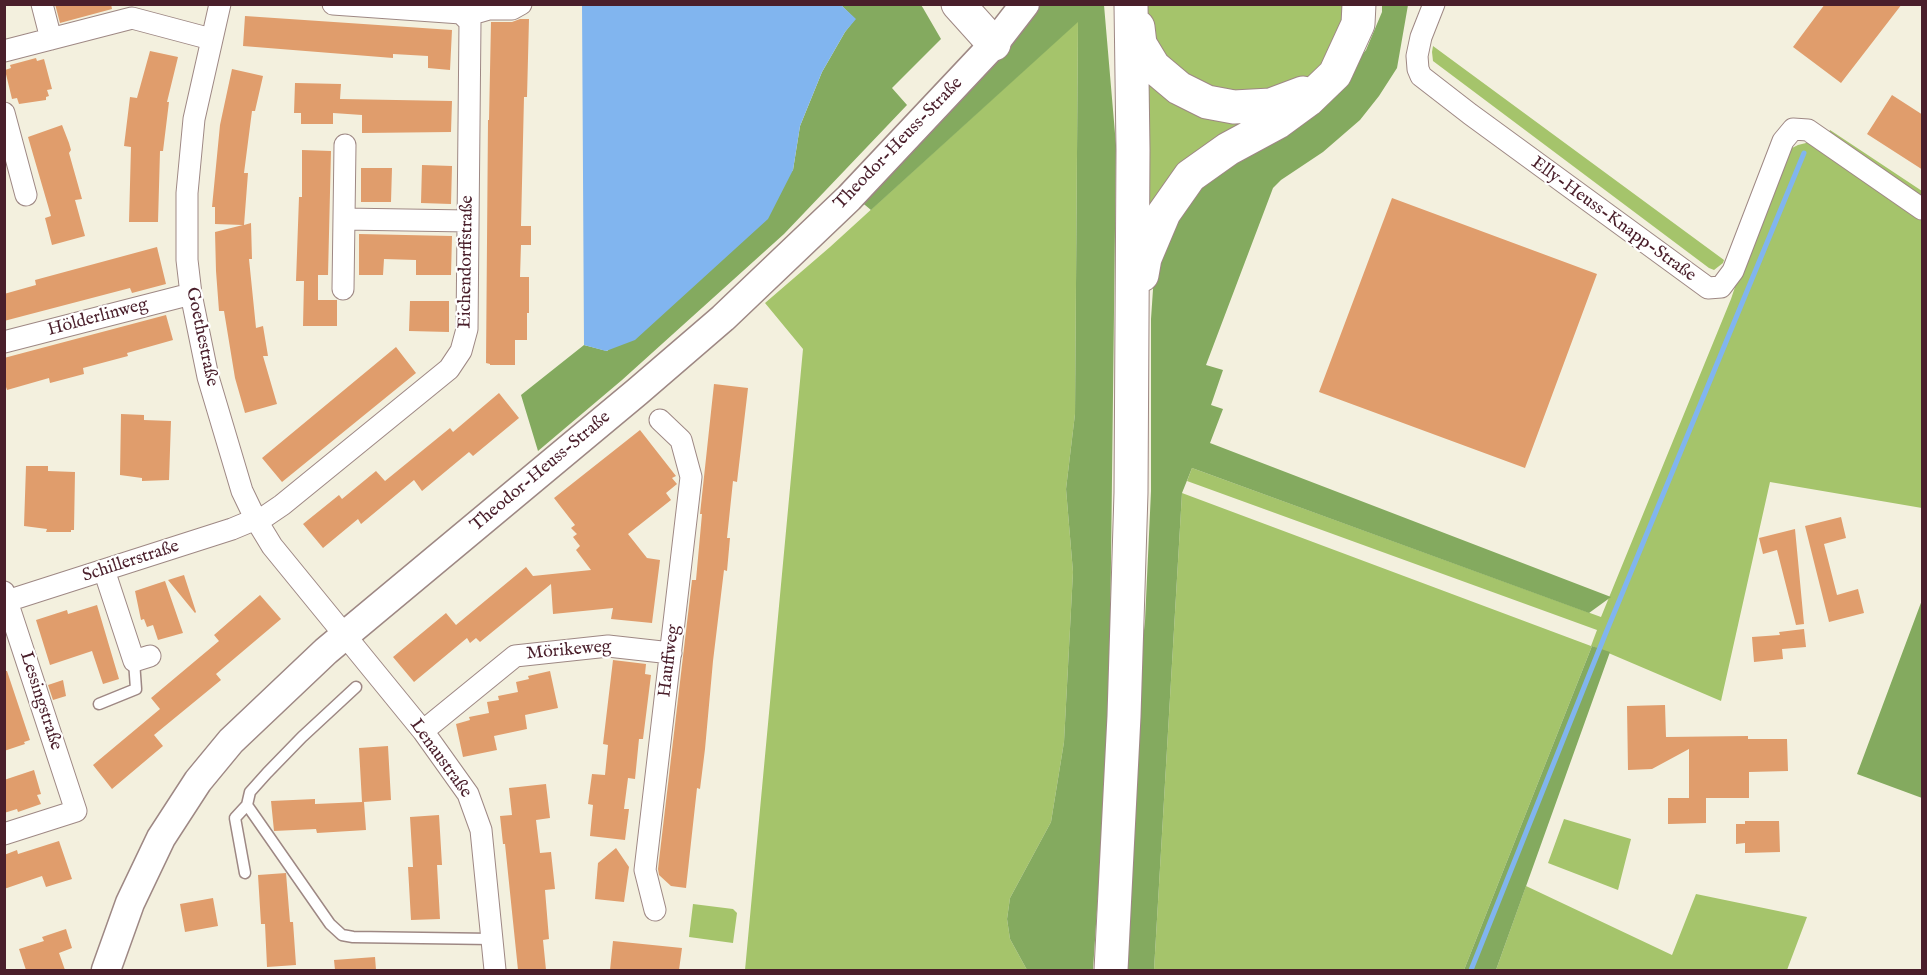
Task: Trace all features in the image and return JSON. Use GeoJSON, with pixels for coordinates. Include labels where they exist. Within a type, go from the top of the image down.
{"type":"FeatureCollection","features":[{"type":"Feature","properties":{"kind":"main road"},"geometry":{"type":"LineString","coordinates":[[958,4],[993,44]]}},
{"type":"Feature","properties":{"kind":"main road"},"geometry":{"type":"LineString","coordinates":[[1133,4],[1140,44],[1154,67],[1179,88],[1207,102],[1234,107],[1271,105],[1303,93],[1335,74]]}},
{"type":"Feature","properties":{"kind":"main road"},"geometry":{"type":"LineString","coordinates":[[1111,970],[1124,716],[1131,493],[1133,4]]}},
{"type":"Feature","properties":{"kind":"main road"},"geometry":{"type":"LineString","coordinates":[[1133,330],[1145,258],[1164,213],[1190,176],[1228,149],[1278,122],[1308,100],[1335,74],[1358,24],[1359,4]]}},
{"type":"Feature","properties":{"kind":"street"},"geometry":{"type":"LineString","coordinates":[[42,4],[51,39]]}},
{"type":"Feature","properties":{"kind":"street","name":"Goethestraße"},"geometry":{"type":"LineString","coordinates":[[220,4],[198,98],[190,156],[187,260],[191,294],[208,376],[242,491],[257,521],[280,557],[344,636]]}},
{"type":"Feature","properties":{"kind":"street"},"geometry":{"type":"LineString","coordinates":[[333,4],[459,13],[465,16],[489,9],[512,9],[521,4]]}},
{"type":"Feature","properties":{"kind":"street","name":"Theodor-Heuss-Straße"},"geometry":{"type":"LineString","coordinates":[[106,970],[130,903],[161,838],[183,804],[231,741],[344,636],[723,318],[849,198],[993,44],[1025,4]]}},
{"type":"Feature","properties":{"kind":"street","name":"Elly-Heuss-Knapp-Straße"},"geometry":{"type":"LineString","coordinates":[[1434,4],[1421,37],[1417,56],[1421,76],[1708,288],[1721,287],[1733,271],[1783,141],[1792,129],[1808,130],[1923,209]]}},
{"type":"Feature","properties":{"kind":"street","name":"Eichendorffstraße"},"geometry":{"type":"LineString","coordinates":[[257,521],[282,505],[449,369],[461,351],[467,329],[471,26],[465,16]]}},
{"type":"Feature","properties":{"kind":"street"},"geometry":{"type":"LineString","coordinates":[[4,51],[132,18],[211,39]]}},
{"type":"Feature","properties":{"kind":"street"},"geometry":{"type":"LineString","coordinates":[[4,112],[26,195]]}},
{"type":"Feature","properties":{"kind":"street"},"geometry":{"type":"LineString","coordinates":[[343,290],[345,144]]}},
{"type":"Feature","properties":{"kind":"street"},"geometry":{"type":"LineString","coordinates":[[344,219],[468,220]]}},
{"type":"Feature","properties":{"kind":"street","name":"Hölderlinweg"},"geometry":{"type":"LineString","coordinates":[[4,342],[191,294]]}},
{"type":"Feature","properties":{"kind":"street","name":"Hauffweg"},"geometry":{"type":"LineString","coordinates":[[655,910],[645,870],[692,477],[681,440],[660,420]]}},
{"type":"Feature","properties":{"kind":"street","name":"Schillerstraße"},"geometry":{"type":"LineString","coordinates":[[6,598],[104,570],[257,521]]}},
{"type":"Feature","properties":{"kind":"street"},"geometry":{"type":"LineString","coordinates":[[104,570],[142,658]]}},
{"type":"Feature","properties":{"kind":"street","name":"Lessingstraße"},"geometry":{"type":"LineString","coordinates":[[4,834],[76,811],[6,598]]}},
{"type":"Feature","properties":{"kind":"street","name":"Lenaustraße"},"geometry":{"type":"LineString","coordinates":[[344,636],[423,731],[465,788],[476,811],[481,830],[495,970]]}},
{"type":"Feature","properties":{"kind":"street","name":"Mörikeweg"},"geometry":{"type":"LineString","coordinates":[[423,731],[515,656],[608,646],[671,653]]}},
{"type":"Feature","properties":{"kind":"lane"},"geometry":{"type":"LineString","coordinates":[[99,704],[136,689],[142,658]]}},
{"type":"Feature","properties":{"kind":"lane"},"geometry":{"type":"LineString","coordinates":[[245,873],[235,818],[247,806],[250,792],[302,737],[356,687]]}},
{"type":"Feature","properties":{"kind":"lane"},"geometry":{"type":"LineString","coordinates":[[247,806],[330,924],[342,935],[492,939]]}},
{"type":"Feature","properties":{"kind":"green space"},"geometry":{"type":"Polygon","coordinates":[[[841,5],[921,5],[923,8],[941,39],[892,88],[907,105],[784,234],[622,380],[538,451],[521,395],[584,345],[607,351],[793,170],[800,126],[822,72],[855,19],[841,5]]]}},
{"type":"Feature","properties":{"kind":"green space"},"geometry":{"type":"Polygon","coordinates":[[[1040,5],[1104,5],[1116,145],[1109,728],[1093,970],[1027,970],[1010,939],[1007,919],[1010,898],[1051,822],[1064,742],[1073,572],[1066,489],[1075,414],[1078,22],[871,210],[859,200],[995,62],[1040,5]]]}},
{"type":"Feature","properties":{"kind":"green space"},"geometry":{"type":"Polygon","coordinates":[[[1146,5],[1350,5],[1333,53],[1309,78],[1253,95],[1200,90],[1147,38],[1146,5]]]}},
{"type":"Feature","properties":{"kind":"green space"},"geometry":{"type":"Polygon","coordinates":[[[1382,5],[1408,5],[1397,68],[1360,120],[1323,152],[1281,180],[1273,188],[1206,365],[1223,370],[1211,405],[1223,409],[1210,443],[1611,597],[1589,613],[1192,468],[1182,493],[1154,970],[1125,970],[1138,684],[1145,621],[1151,491],[1151,319],[1155,260],[1199,180],[1333,89],[1366,50],[1382,12],[1382,5]]]}},
{"type":"Feature","properties":{"kind":"green space"},"geometry":{"type":"Polygon","coordinates":[[[1078,21],[1075,414],[1066,489],[1073,572],[1064,742],[1051,822],[1010,898],[1007,919],[1010,939],[1027,970],[745,970],[803,349],[765,303],[830,247],[1078,21]]]}},
{"type":"Feature","properties":{"kind":"green space"},"geometry":{"type":"Polygon","coordinates":[[[1433,46],[1724,260],[1723,263],[1714,270],[1709,268],[1433,61],[1433,46]]]}},
{"type":"Feature","properties":{"kind":"green space"},"geometry":{"type":"Polygon","coordinates":[[[1145,70],[1266,118],[1146,226],[1145,70]]]}},
{"type":"Feature","properties":{"kind":"green space"},"geometry":{"type":"Polygon","coordinates":[[[1830,130],[1922,191],[1922,508],[1770,482],[1721,701],[1592,646],[1464,970],[1154,970],[1182,493],[1591,646],[1597,630],[1187,481],[1192,468],[1601,617],[1731,299],[1788,150],[1812,142],[1823,147],[1830,130]]]}},
{"type":"Feature","properties":{"kind":"green space"},"geometry":{"type":"Polygon","coordinates":[[[1922,600],[1922,798],[1857,774],[1922,600]]]}},
{"type":"Feature","properties":{"kind":"green space"},"geometry":{"type":"Polygon","coordinates":[[[1592,646],[1610,652],[1496,970],[1464,970],[1592,646]]]}},
{"type":"Feature","properties":{"kind":"green space"},"geometry":{"type":"Polygon","coordinates":[[[1564,819],[1631,839],[1618,890],[1548,863],[1564,819]]]}},
{"type":"Feature","properties":{"kind":"green space"},"geometry":{"type":"Polygon","coordinates":[[[1526,886],[1672,955],[1696,894],[1807,917],[1787,970],[1496,970],[1526,886]]]}},
{"type":"Feature","properties":{"kind":"green space"},"geometry":{"type":"Polygon","coordinates":[[[693,904],[733,909],[737,913],[733,943],[689,937],[693,904]]]}},
{"type":"Feature","properties":{"kind":"water"},"geometry":{"type":"Polygon","coordinates":[[[582,5],[841,5],[856,19],[845,32],[822,72],[800,126],[793,170],[768,219],[635,340],[606,351],[584,345],[582,5]]]}},
{"type":"Feature","properties":{"kind":"building"},"geometry":{"type":"Polygon","coordinates":[[[55,4],[111,4],[112,9],[60,23],[55,4]]]}},
{"type":"Feature","properties":{"kind":"building"},"geometry":{"type":"Polygon","coordinates":[[[1825,4],[1902,4],[1841,83],[1793,47],[1825,4]]]}},
{"type":"Feature","properties":{"kind":"building"},"geometry":{"type":"Polygon","coordinates":[[[245,16],[452,30],[450,70],[428,68],[428,56],[393,54],[393,58],[243,46],[245,16]]]}},
{"type":"Feature","properties":{"kind":"building"},"geometry":{"type":"Polygon","coordinates":[[[529,19],[527,97],[524,97],[521,226],[531,226],[531,245],[521,245],[520,277],[529,277],[527,340],[515,340],[515,365],[490,365],[486,363],[491,22],[512,22],[529,19]]]}},
{"type":"Feature","properties":{"kind":"building"},"geometry":{"type":"Polygon","coordinates":[[[150,51],[178,57],[167,102],[169,102],[163,151],[160,151],[158,222],[129,222],[131,147],[124,146],[130,97],[137,98],[150,51]]]}},
{"type":"Feature","properties":{"kind":"building"},"geometry":{"type":"Polygon","coordinates":[[[36,58],[37,61],[44,59],[52,89],[47,90],[49,96],[46,100],[19,104],[17,98],[12,99],[5,70],[11,68],[10,65],[36,58]]]}},
{"type":"Feature","properties":{"kind":"building"},"geometry":{"type":"Polygon","coordinates":[[[232,69],[263,76],[255,111],[252,111],[244,173],[248,173],[244,225],[251,223],[252,259],[249,259],[256,328],[263,326],[268,356],[263,356],[277,404],[245,413],[235,378],[224,311],[219,311],[215,232],[243,225],[215,224],[215,207],[212,207],[220,125],[232,69]]]}},
{"type":"Feature","properties":{"kind":"building"},"geometry":{"type":"Polygon","coordinates":[[[295,83],[341,84],[340,99],[452,101],[451,132],[362,133],[362,115],[333,113],[333,124],[301,124],[301,113],[294,113],[295,83]]]}},
{"type":"Feature","properties":{"kind":"building"},"geometry":{"type":"Polygon","coordinates":[[[1892,95],[1923,115],[1923,170],[1867,134],[1892,95]]]}},
{"type":"Feature","properties":{"kind":"building"},"geometry":{"type":"Polygon","coordinates":[[[62,125],[71,150],[69,153],[82,199],[75,200],[85,236],[52,245],[45,218],[51,216],[28,137],[62,125]]]}},
{"type":"Feature","properties":{"kind":"building"},"geometry":{"type":"Polygon","coordinates":[[[302,150],[331,151],[328,275],[318,275],[318,300],[337,300],[337,326],[303,326],[304,281],[296,281],[299,197],[302,197],[302,150]]]}},
{"type":"Feature","properties":{"kind":"building"},"geometry":{"type":"Polygon","coordinates":[[[422,165],[452,166],[451,204],[421,203],[422,165]]]}},
{"type":"Feature","properties":{"kind":"building"},"geometry":{"type":"Polygon","coordinates":[[[361,168],[392,168],[391,202],[361,202],[361,168]]]}},
{"type":"Feature","properties":{"kind":"building"},"geometry":{"type":"Polygon","coordinates":[[[1392,198],[1597,274],[1525,468],[1319,392],[1392,198]]]}},
{"type":"Feature","properties":{"kind":"building"},"geometry":{"type":"Polygon","coordinates":[[[359,234],[452,236],[451,275],[416,275],[416,260],[384,259],[383,275],[359,275],[359,234]]]}},
{"type":"Feature","properties":{"kind":"building"},"geometry":{"type":"Polygon","coordinates":[[[157,247],[166,284],[132,293],[130,288],[4,321],[4,294],[36,285],[35,280],[157,247]]]}},
{"type":"Feature","properties":{"kind":"building"},"geometry":{"type":"Polygon","coordinates":[[[410,301],[449,301],[449,332],[409,331],[410,301]]]}},
{"type":"Feature","properties":{"kind":"building"},"geometry":{"type":"Polygon","coordinates":[[[166,315],[173,340],[127,353],[128,356],[83,368],[84,374],[50,383],[49,378],[7,390],[4,381],[4,358],[166,315]]]}},
{"type":"Feature","properties":{"kind":"building"},"geometry":{"type":"Polygon","coordinates":[[[396,347],[416,373],[282,482],[262,458],[396,347]]]}},
{"type":"Feature","properties":{"kind":"building"},"geometry":{"type":"Polygon","coordinates":[[[714,384],[748,388],[737,482],[733,481],[727,538],[730,538],[727,571],[724,570],[705,749],[700,789],[697,788],[686,888],[671,886],[659,875],[658,869],[692,580],[696,580],[702,514],[700,514],[714,384]]]}},
{"type":"Feature","properties":{"kind":"building"},"geometry":{"type":"Polygon","coordinates":[[[499,393],[519,418],[473,456],[469,452],[422,491],[414,480],[361,524],[358,519],[323,548],[303,524],[339,495],[342,499],[376,471],[385,481],[450,428],[453,432],[499,393]]]}},
{"type":"Feature","properties":{"kind":"building"},"geometry":{"type":"Polygon","coordinates":[[[121,414],[144,415],[144,420],[171,421],[169,480],[142,481],[142,478],[120,475],[121,414]]]}},
{"type":"Feature","properties":{"kind":"building"},"geometry":{"type":"Polygon","coordinates":[[[640,430],[676,476],[672,478],[677,484],[666,493],[671,500],[628,534],[647,558],[660,560],[652,623],[611,619],[613,608],[553,614],[551,584],[480,642],[476,638],[470,643],[467,638],[414,682],[393,657],[446,613],[456,625],[526,567],[533,576],[591,570],[576,550],[580,546],[573,537],[577,534],[571,528],[575,525],[554,498],[640,430]]]}},
{"type":"Feature","properties":{"kind":"building"},"geometry":{"type":"Polygon","coordinates":[[[26,466],[48,466],[48,471],[75,472],[74,530],[46,532],[47,529],[24,526],[26,466]]]}},
{"type":"Feature","properties":{"kind":"building"},"geometry":{"type":"Polygon","coordinates":[[[1841,517],[1846,538],[1824,544],[1837,595],[1858,589],[1864,613],[1829,622],[1805,526],[1841,517]]]}},
{"type":"Feature","properties":{"kind":"building"},"geometry":{"type":"Polygon","coordinates":[[[1795,529],[1804,624],[1796,625],[1777,550],[1763,554],[1759,538],[1795,529]]]}},
{"type":"Feature","properties":{"kind":"building"},"geometry":{"type":"Polygon","coordinates":[[[184,575],[196,612],[195,613],[168,580],[184,575]]]}},
{"type":"Feature","properties":{"kind":"building"},"geometry":{"type":"Polygon","coordinates":[[[165,581],[183,633],[158,640],[153,625],[147,627],[144,619],[141,620],[135,591],[165,581]]]}},
{"type":"Feature","properties":{"kind":"building"},"geometry":{"type":"Polygon","coordinates":[[[260,595],[281,619],[216,674],[221,680],[154,735],[163,746],[112,789],[93,765],[160,709],[151,698],[219,641],[214,635],[260,595]]]}},
{"type":"Feature","properties":{"kind":"building"},"geometry":{"type":"Polygon","coordinates":[[[97,605],[119,679],[103,684],[92,651],[50,665],[36,620],[67,610],[68,614],[97,605]]]}},
{"type":"Feature","properties":{"kind":"building"},"geometry":{"type":"Polygon","coordinates":[[[1804,629],[1806,647],[1782,649],[1783,659],[1754,662],[1752,637],[1780,635],[1779,632],[1804,629]]]}},
{"type":"Feature","properties":{"kind":"building"},"geometry":{"type":"Polygon","coordinates":[[[613,660],[646,664],[645,674],[651,675],[643,739],[639,739],[635,779],[628,778],[624,809],[629,809],[625,840],[590,836],[593,805],[588,804],[592,774],[605,775],[608,745],[603,744],[613,660]]]}},
{"type":"Feature","properties":{"kind":"building"},"geometry":{"type":"Polygon","coordinates":[[[4,671],[7,671],[30,740],[4,751],[4,671]]]}},
{"type":"Feature","properties":{"kind":"building"},"geometry":{"type":"Polygon","coordinates":[[[550,671],[558,708],[525,715],[527,729],[494,736],[497,750],[463,757],[456,724],[470,720],[469,717],[489,713],[487,702],[499,700],[498,696],[518,692],[516,682],[529,679],[528,676],[550,671]]]}},
{"type":"Feature","properties":{"kind":"building"},"geometry":{"type":"Polygon","coordinates":[[[63,680],[66,696],[53,700],[48,685],[63,680]]]}},
{"type":"Feature","properties":{"kind":"building"},"geometry":{"type":"Polygon","coordinates":[[[1665,705],[1666,737],[1748,736],[1748,739],[1787,739],[1788,771],[1749,772],[1749,798],[1706,798],[1706,823],[1668,824],[1668,798],[1689,798],[1689,749],[1652,769],[1628,770],[1627,706],[1665,705]]]}},
{"type":"Feature","properties":{"kind":"building"},"geometry":{"type":"Polygon","coordinates":[[[388,746],[391,800],[364,802],[366,830],[317,833],[316,829],[274,831],[271,801],[315,799],[315,804],[362,802],[359,748],[388,746]]]}},
{"type":"Feature","properties":{"kind":"building"},"geometry":{"type":"Polygon","coordinates":[[[34,770],[41,794],[37,795],[41,804],[18,812],[17,809],[4,813],[4,780],[34,770]]]}},
{"type":"Feature","properties":{"kind":"building"},"geometry":{"type":"Polygon","coordinates":[[[546,784],[550,818],[536,820],[540,853],[551,852],[555,889],[545,890],[549,939],[543,940],[546,970],[518,970],[500,816],[512,815],[509,788],[546,784]]]}},
{"type":"Feature","properties":{"kind":"building"},"geometry":{"type":"Polygon","coordinates":[[[439,815],[442,865],[437,865],[440,919],[411,920],[408,867],[413,867],[410,817],[439,815]]]}},
{"type":"Feature","properties":{"kind":"building"},"geometry":{"type":"Polygon","coordinates":[[[1745,821],[1779,821],[1780,852],[1745,853],[1745,843],[1736,844],[1736,824],[1745,824],[1745,821]]]}},
{"type":"Feature","properties":{"kind":"building"},"geometry":{"type":"Polygon","coordinates":[[[59,841],[72,879],[46,887],[42,876],[4,889],[4,855],[17,850],[18,854],[59,841]]]}},
{"type":"Feature","properties":{"kind":"building"},"geometry":{"type":"Polygon","coordinates":[[[616,848],[629,867],[624,902],[595,899],[598,863],[616,848]]]}},
{"type":"Feature","properties":{"kind":"building"},"geometry":{"type":"Polygon","coordinates":[[[286,873],[296,965],[267,967],[265,924],[261,924],[258,875],[286,873]]]}},
{"type":"Feature","properties":{"kind":"building"},"geometry":{"type":"Polygon","coordinates":[[[213,898],[218,926],[185,932],[180,904],[213,898]]]}},
{"type":"Feature","properties":{"kind":"building"},"geometry":{"type":"Polygon","coordinates":[[[66,929],[72,948],[59,953],[65,970],[26,970],[19,949],[44,941],[42,937],[66,929]]]}},
{"type":"Feature","properties":{"kind":"building"},"geometry":{"type":"Polygon","coordinates":[[[613,941],[682,948],[679,970],[610,970],[613,941]]]}},
{"type":"Feature","properties":{"kind":"building"},"geometry":{"type":"Polygon","coordinates":[[[375,957],[376,970],[335,970],[334,960],[375,957]]]}},
{"type":"Feature","properties":{"kind":"waterway"},"geometry":{"type":"LineString","coordinates":[[1471,970],[1605,635],[1804,153]]}}]}
